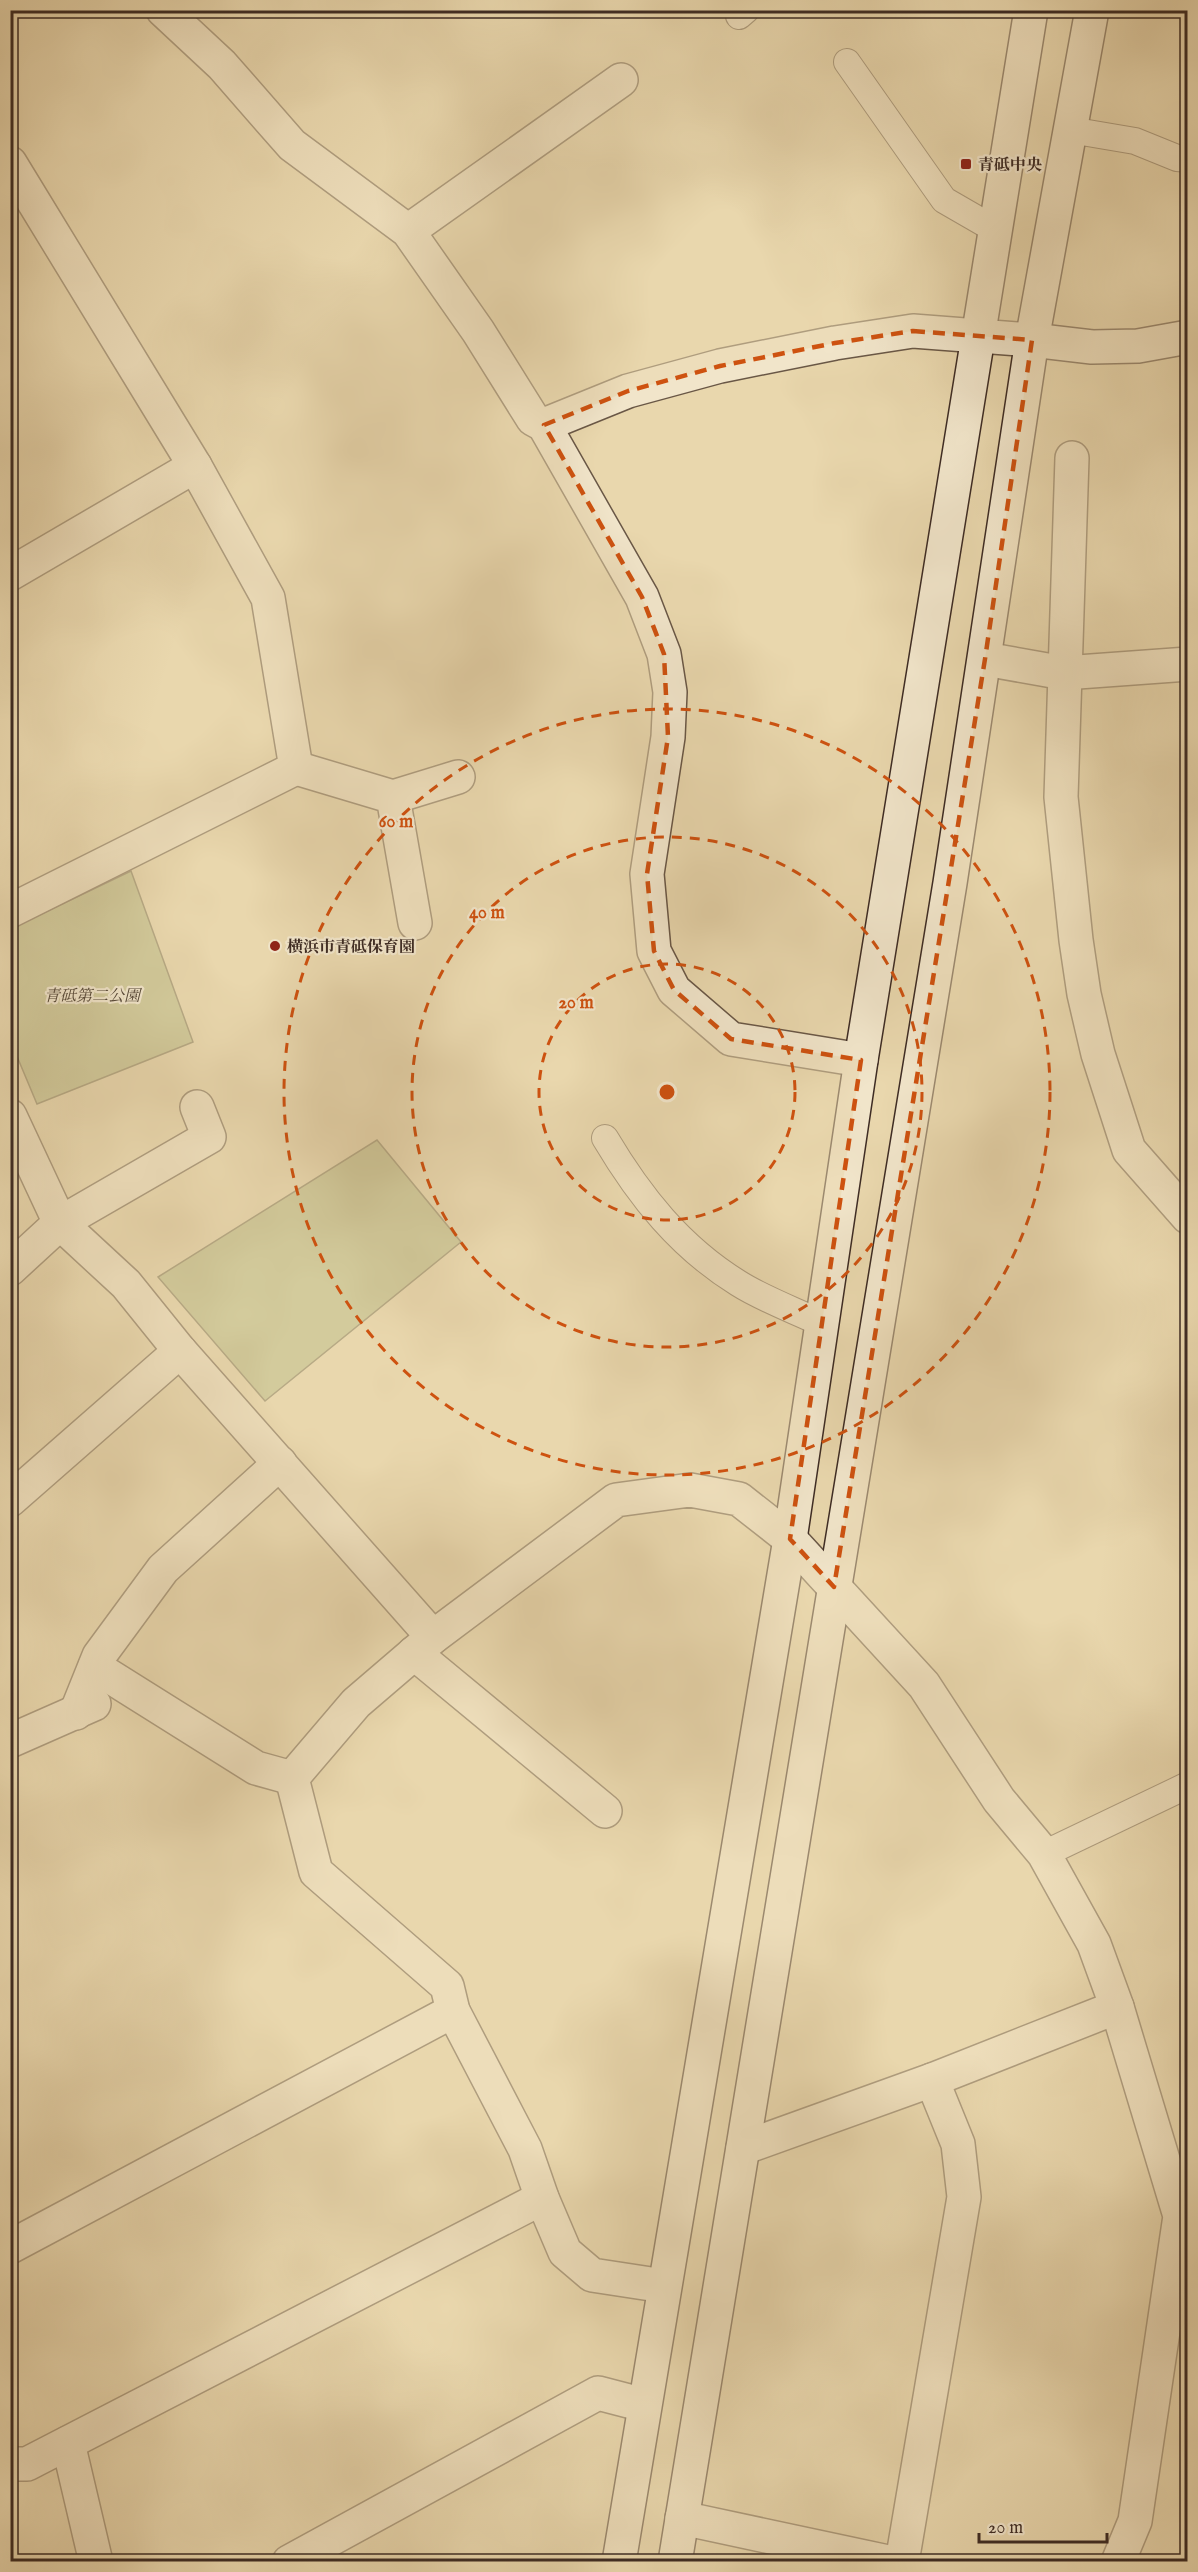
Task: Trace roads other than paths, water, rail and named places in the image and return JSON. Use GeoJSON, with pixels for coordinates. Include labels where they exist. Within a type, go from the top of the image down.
{"type":"FeatureCollection","features":[{"type":"Feature","properties":{"kind":"street"},"geometry":{"type":"LineString","coordinates":[[163,10],[222,65],[292,145],[408,231],[484,339],[533,419],[544,425],[642,597],[664,654],[670,692],[669,737],[647,874],[654,951],[674,990],[731,1039],[861,1060]]}},
{"type":"Feature","properties":{"kind":"street"},"geometry":{"type":"LineString","coordinates":[[619,2562],[789,1539],[861,1060],[1031,10]]}},
{"type":"Feature","properties":{"kind":"street"},"geometry":{"type":"LineString","coordinates":[[675,2562],[986,658],[1032,339],[1092,10]]}},
{"type":"Feature","properties":{"kind":"street"},"geometry":{"type":"LineString","coordinates":[[408,231],[621,80]]}},
{"type":"Feature","properties":{"kind":"street"},"geometry":{"type":"LineString","coordinates":[[10,163],[22,208],[195,466],[268,598],[296,768]]}},
{"type":"Feature","properties":{"kind":"street"},"geometry":{"type":"LineString","coordinates":[[544,425],[628,391],[731,363],[913,331],[1032,339],[1092,347],[1138,346],[1188,337]]}},
{"type":"Feature","properties":{"kind":"street"},"geometry":{"type":"LineString","coordinates":[[1072,458],[1061,797],[1084,994],[1098,1054],[1129,1150],[1188,1217]]}},
{"type":"Feature","properties":{"kind":"street"},"geometry":{"type":"LineString","coordinates":[[10,574],[195,466]]}},
{"type":"Feature","properties":{"kind":"street"},"geometry":{"type":"LineString","coordinates":[[986,658],[1064,673],[1188,664]]}},
{"type":"Feature","properties":{"kind":"street"},"geometry":{"type":"LineString","coordinates":[[10,910],[296,768],[393,797],[458,777]]}},
{"type":"Feature","properties":{"kind":"street"},"geometry":{"type":"LineString","coordinates":[[393,797],[415,923]]}},
{"type":"Feature","properties":{"kind":"street"},"geometry":{"type":"LineString","coordinates":[[10,1269],[60,1223],[209,1137],[197,1107]]}},
{"type":"Feature","properties":{"kind":"street"},"geometry":{"type":"LineString","coordinates":[[10,1116],[60,1223],[126,1284],[180,1351],[280,1463],[424,1645],[605,1811]]}},
{"type":"Feature","properties":{"kind":"street"},"geometry":{"type":"LineString","coordinates":[[10,1500],[180,1351]]}},
{"type":"Feature","properties":{"kind":"street"},"geometry":{"type":"LineString","coordinates":[[75,1713],[99,1656],[164,1569],[280,1463]]}},
{"type":"Feature","properties":{"kind":"street"},"geometry":{"type":"LineString","coordinates":[[292,1778],[356,1703],[424,1645],[616,1500],[690,1490],[739,1499],[789,1539],[924,1685],[999,1800],[1044,1854],[1094,1944],[1117,2007],[1184,2217],[1135,2521],[1118,2562]]}},
{"type":"Feature","properties":{"kind":"street"},"geometry":{"type":"LineString","coordinates":[[95,1667],[256,1768],[292,1778]]}},
{"type":"Feature","properties":{"kind":"street"},"geometry":{"type":"LineString","coordinates":[[10,1741],[75,1713],[128,1686]]}},
{"type":"Feature","properties":{"kind":"street"},"geometry":{"type":"LineString","coordinates":[[292,1778],[316,1872],[447,1986],[453,2011],[525,2149],[542,2198],[565,2252],[592,2275],[664,2286]]}},
{"type":"Feature","properties":{"kind":"street"},"geometry":{"type":"LineString","coordinates":[[743,2148],[932,2080],[1117,2007]]}},
{"type":"Feature","properties":{"kind":"street"},"geometry":{"type":"LineString","coordinates":[[10,2247],[453,2011]]}},
{"type":"Feature","properties":{"kind":"street"},"geometry":{"type":"LineString","coordinates":[[902,2562],[964,2197],[958,2144],[932,2080]]}},
{"type":"Feature","properties":{"kind":"street"},"geometry":{"type":"LineString","coordinates":[[10,2464],[27,2464],[542,2198]]}},
{"type":"Feature","properties":{"kind":"street"},"geometry":{"type":"LineString","coordinates":[[290,2562],[598,2393],[644,2405]]}},
{"type":"Feature","properties":{"kind":"street"},"geometry":{"type":"LineString","coordinates":[[68,2443],[96,2562]]}},
{"type":"Feature","properties":{"kind":"street"},"geometry":{"type":"LineString","coordinates":[[682,2518],[888,2562]]}},
{"type":"Feature","properties":{"kind":"lane"},"geometry":{"type":"LineString","coordinates":[[848,62],[944,200],[996,230]]}},
{"type":"Feature","properties":{"kind":"lane"},"geometry":{"type":"LineString","coordinates":[[1070,130],[1135,141],[1177,158],[1188,159]]}},
{"type":"Feature","properties":{"kind":"lane"},"geometry":{"type":"LineString","coordinates":[[605,1138],[624,1170],[653,1210],[680,1240],[739,1284],[821,1323]]}},
{"type":"Feature","properties":{"kind":"lane"},"geometry":{"type":"LineString","coordinates":[[1044,1854],[1188,1785]]}},
{"type":"Feature","properties":{"kind":"place","name":"青砥中央"},"geometry":{"type":"Point","coordinates":[966,164]}},
{"type":"Feature","properties":{"kind":"place","name":"横浜市青砥保育園"},"geometry":{"type":"Point","coordinates":[275,946]}},
{"type":"Feature","properties":{"kind":"park label","name":"青砥第二公園"},"geometry":{"type":"Point","coordinates":[92,995]}}]}
